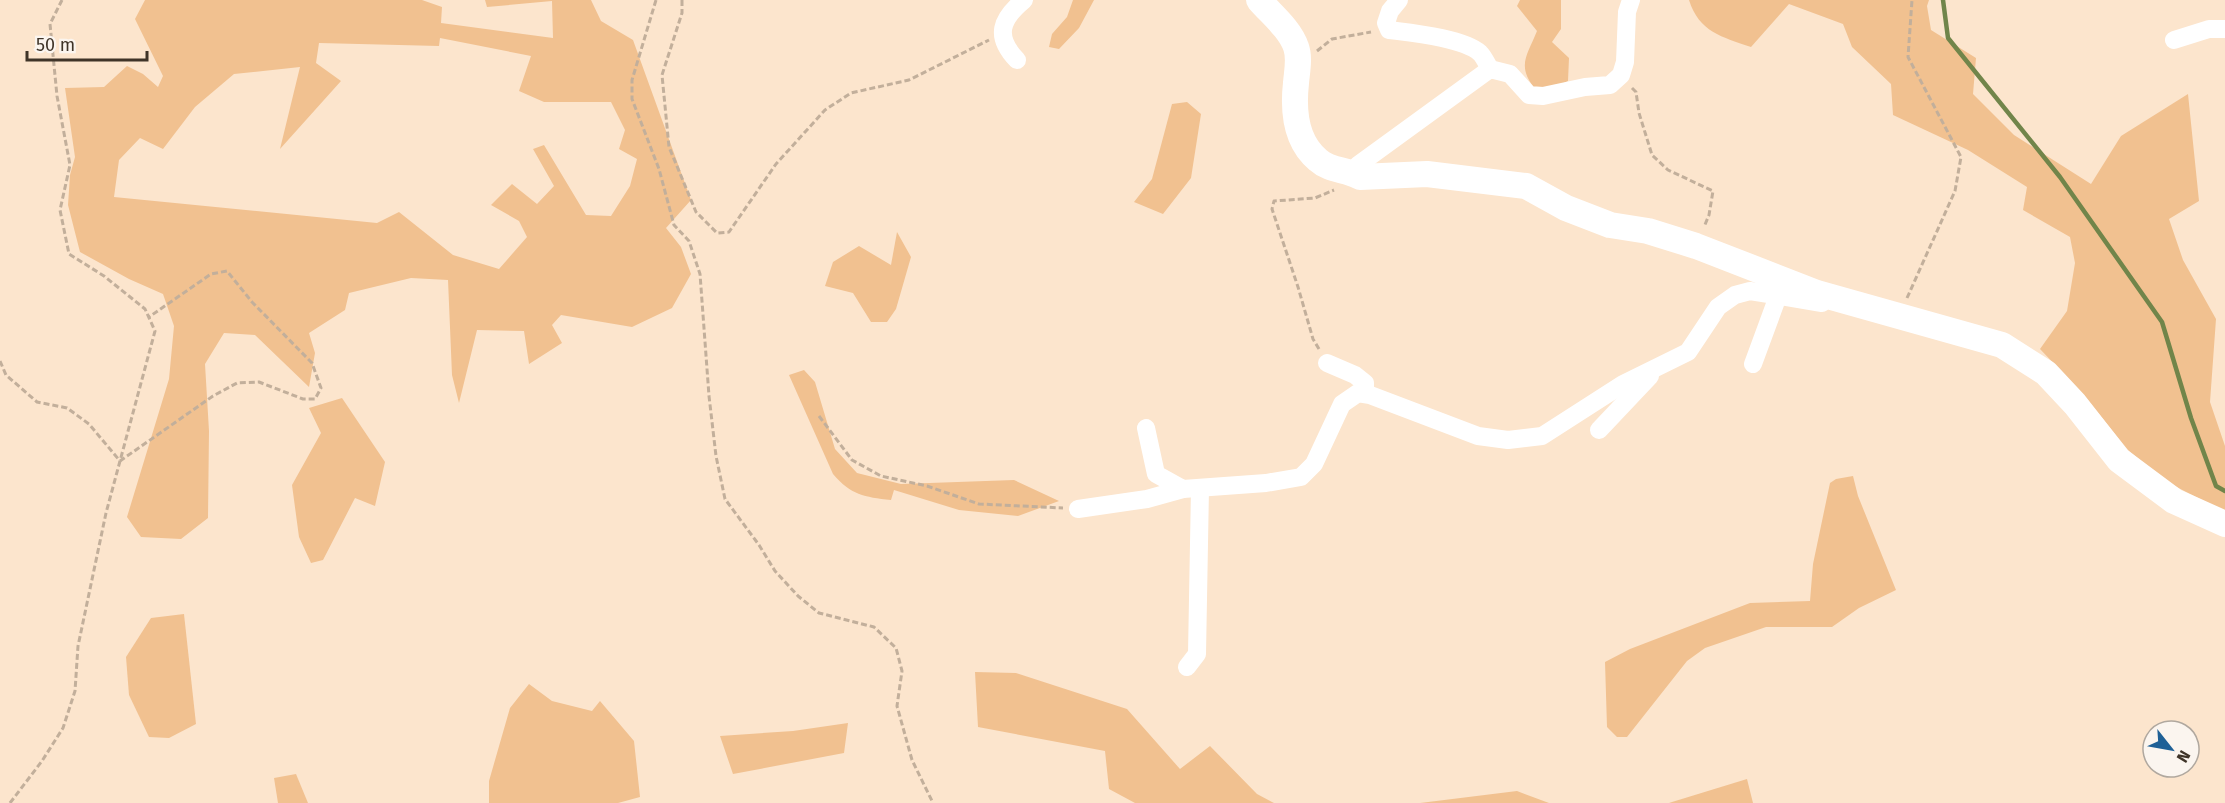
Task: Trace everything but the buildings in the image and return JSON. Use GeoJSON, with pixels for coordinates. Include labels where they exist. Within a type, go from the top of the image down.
{"type":"FeatureCollection","features":[{"type":"Feature","properties":{"kind":"street"},"geometry":{"type":"LineString","coordinates":[[1017,60],[1003,40],[1003,25],[1011,11],[1024,0]]}},
{"type":"Feature","properties":{"kind":"street"},"geometry":{"type":"LineString","coordinates":[[1259,0],[1296,46],[1299,61],[1295,109],[1300,135],[1310,151],[1328,167],[1360,177],[1427,174],[1526,186],[1566,208],[1610,225],[1648,231],[1696,246],[1816,292],[2002,345],[2046,373],[2075,404],[2119,460],[2174,501],[2225,524]]}},
{"type":"Feature","properties":{"kind":"street"},"geometry":{"type":"LineString","coordinates":[[1399,0],[1390,11],[1386,23],[1389,30],[1430,35],[1469,46],[1480,53],[1490,69],[1510,74],[1529,95],[1543,96],[1585,87],[1610,85],[1621,75],[1625,62],[1627,12],[1631,0]]}},
{"type":"Feature","properties":{"kind":"street"},"geometry":{"type":"LineString","coordinates":[[2174,40],[2209,29],[2225,29]]}},
{"type":"Feature","properties":{"kind":"street"},"geometry":{"type":"LineString","coordinates":[[1350,172],[1490,69]]}},
{"type":"Feature","properties":{"kind":"street"},"geometry":{"type":"LineString","coordinates":[[1078,509],[1147,499],[1192,488],[1266,483],[1300,477],[1314,464],[1342,404],[1359,393],[1478,436],[1508,440],[1542,436],[1623,384],[1688,352],[1718,307],[1735,295],[1750,291],[1898,316]]}},
{"type":"Feature","properties":{"kind":"street"},"geometry":{"type":"LineString","coordinates":[[1753,364],[1778,296]]}},
{"type":"Feature","properties":{"kind":"street"},"geometry":{"type":"LineString","coordinates":[[1327,363],[1355,375],[1365,383],[1365,394]]}},
{"type":"Feature","properties":{"kind":"street"},"geometry":{"type":"LineString","coordinates":[[1599,430],[1660,366]]}},
{"type":"Feature","properties":{"kind":"street"},"geometry":{"type":"LineString","coordinates":[[1146,428],[1156,474],[1192,488]]}},
{"type":"Feature","properties":{"kind":"street"},"geometry":{"type":"LineString","coordinates":[[1186,667],[1197,654],[1192,488]]}},
{"type":"Feature","properties":{"kind":"path"},"geometry":{"type":"LineString","coordinates":[[10,803],[42,762],[63,728],[75,691],[78,646],[106,513],[155,331],[145,309],[112,282],[69,254],[60,210],[70,165],[57,96],[50,24],[62,0]]}},
{"type":"Feature","properties":{"kind":"path"},"geometry":{"type":"LineString","coordinates":[[656,0],[632,80],[632,99],[659,169],[675,225],[689,240],[700,274],[710,406],[716,456],[725,499],[776,571],[798,596],[819,614],[874,627],[896,648],[902,671],[897,706],[912,760],[933,803]]}},
{"type":"Feature","properties":{"kind":"path"},"geometry":{"type":"LineString","coordinates":[[682,0],[682,13],[662,75],[669,147],[696,212],[717,233],[729,232],[776,164],[825,110],[851,93],[909,80],[1003,33]]}},
{"type":"Feature","properties":{"kind":"path"},"geometry":{"type":"LineString","coordinates":[[1898,316],[1929,253],[1955,191],[1961,157],[1908,57],[1912,0]]}},
{"type":"Feature","properties":{"kind":"path"},"geometry":{"type":"LineString","coordinates":[[1315,53],[1332,39],[1389,30]]}},
{"type":"Feature","properties":{"kind":"path"},"geometry":{"type":"LineString","coordinates":[[1621,75],[1636,92],[1639,112],[1652,155],[1668,170],[1713,191],[1709,215],[1696,246]]}},
{"type":"Feature","properties":{"kind":"path"},"geometry":{"type":"LineString","coordinates":[[1327,363],[1313,339],[1272,209],[1274,201],[1315,198],[1332,192],[1350,172]]}},
{"type":"Feature","properties":{"kind":"path"},"geometry":{"type":"LineString","coordinates":[[120,461],[213,396],[237,383],[259,382],[303,399],[315,399],[321,388],[312,363],[252,303],[227,271],[211,274],[149,317]]}},
{"type":"Feature","properties":{"kind":"path"},"geometry":{"type":"LineString","coordinates":[[0,361],[6,375],[37,402],[68,408],[88,424],[120,461]]}},
{"type":"Feature","properties":{"kind":"path"},"geometry":{"type":"LineString","coordinates":[[819,416],[852,460],[881,476],[927,486],[979,504],[1078,509]]}},
{"type":"Feature","properties":{"kind":"shaded area"},"geometry":{"type":"Polygon","coordinates":[[[145,0],[422,0],[442,7],[441,23],[553,38],[552,1],[487,7],[485,0],[591,0],[601,21],[633,40],[691,200],[666,228],[681,247],[691,274],[672,308],[632,327],[561,315],[552,325],[562,343],[529,364],[524,331],[477,330],[459,403],[452,375],[448,280],[411,278],[349,293],[345,310],[309,333],[315,353],[309,387],[255,335],[224,333],[205,364],[209,431],[208,518],[181,539],[141,537],[127,517],[169,379],[174,326],[163,294],[129,279],[80,252],[68,205],[70,175],[75,157],[65,88],[104,87],[127,66],[143,74],[158,87],[163,76],[135,19],[145,0]],[[440,38],[439,46],[319,43],[316,63],[341,81],[280,149],[300,67],[234,74],[195,107],[163,149],[140,138],[119,160],[114,197],[377,223],[399,212],[453,255],[499,269],[527,237],[519,221],[491,205],[512,184],[537,204],[554,186],[533,149],[544,145],[586,215],[611,216],[630,186],[637,159],[619,149],[625,130],[611,102],[544,102],[519,91],[531,56],[440,38]]]}},
{"type":"Feature","properties":{"kind":"shaded area"},"geometry":{"type":"Polygon","coordinates":[[[1073,0],[1094,0],[1079,28],[1059,49],[1049,47],[1052,34],[1067,17],[1073,0]]]}},
{"type":"Feature","properties":{"kind":"shaded area"},"geometry":{"type":"Polygon","coordinates":[[[1520,0],[1561,0],[1561,29],[1552,42],[1569,58],[1568,81],[1550,90],[1536,90],[1526,74],[1525,61],[1537,31],[1517,6],[1520,0]]]}},
{"type":"Feature","properties":{"kind":"shaded area"},"geometry":{"type":"Polygon","coordinates":[[[1689,0],[1929,0],[1927,6],[1931,30],[1976,58],[1973,94],[2014,135],[2091,184],[2121,136],[2188,94],[2199,201],[2169,219],[2183,260],[2216,319],[2210,402],[2225,446],[2225,512],[2165,481],[2128,450],[2082,393],[2040,349],[2067,311],[2075,263],[2070,237],[2023,210],[2027,187],[1968,150],[1893,115],[1891,84],[1852,47],[1843,24],[1789,4],[1751,47],[1721,36],[1705,26],[1693,11],[1689,0]]]}},
{"type":"Feature","properties":{"kind":"shaded area"},"geometry":{"type":"Polygon","coordinates":[[[1187,102],[1201,114],[1191,178],[1163,214],[1134,202],[1152,179],[1172,104],[1187,102]]]}},
{"type":"Feature","properties":{"kind":"shaded area"},"geometry":{"type":"Polygon","coordinates":[[[897,232],[911,257],[896,309],[887,322],[871,322],[853,293],[825,286],[833,262],[859,246],[891,265],[897,232]]]}},
{"type":"Feature","properties":{"kind":"shaded area"},"geometry":{"type":"Polygon","coordinates":[[[804,370],[815,382],[835,449],[857,473],[901,484],[1014,480],[1059,501],[1018,516],[959,510],[894,490],[891,500],[852,491],[833,474],[789,375],[804,370]]]}},
{"type":"Feature","properties":{"kind":"shaded area"},"geometry":{"type":"Polygon","coordinates":[[[342,398],[385,462],[375,506],[355,498],[323,560],[311,563],[299,537],[292,485],[321,433],[309,408],[342,398]]]}},
{"type":"Feature","properties":{"kind":"shaded area"},"geometry":{"type":"Polygon","coordinates":[[[1853,476],[1858,496],[1896,590],[1859,608],[1832,627],[1766,627],[1705,648],[1687,661],[1627,737],[1617,737],[1607,727],[1605,662],[1630,649],[1750,603],[1810,601],[1813,564],[1830,483],[1836,479],[1853,476]]]}},
{"type":"Feature","properties":{"kind":"shaded area"},"geometry":{"type":"Polygon","coordinates":[[[184,614],[196,724],[169,738],[149,737],[129,695],[126,657],[151,618],[184,614]]]}},
{"type":"Feature","properties":{"kind":"shaded area"},"geometry":{"type":"Polygon","coordinates":[[[975,672],[1016,673],[1127,709],[1180,769],[1210,746],[1257,794],[1274,803],[1135,803],[1109,789],[1105,751],[978,727],[975,672]]]}},
{"type":"Feature","properties":{"kind":"shaded area"},"geometry":{"type":"Polygon","coordinates":[[[529,684],[552,701],[592,711],[600,701],[634,741],[640,797],[618,803],[489,803],[489,781],[510,708],[529,684]]]}},
{"type":"Feature","properties":{"kind":"shaded area"},"geometry":{"type":"Polygon","coordinates":[[[848,723],[844,753],[733,774],[720,736],[793,731],[848,723]]]}},
{"type":"Feature","properties":{"kind":"shaded area"},"geometry":{"type":"Polygon","coordinates":[[[296,774],[308,803],[278,803],[274,778],[296,774]]]}},
{"type":"Feature","properties":{"kind":"shaded area"},"geometry":{"type":"Polygon","coordinates":[[[1747,779],[1753,803],[1669,803],[1672,802],[1747,779]]]}},
{"type":"Feature","properties":{"kind":"shaded area"},"geometry":{"type":"Polygon","coordinates":[[[1517,791],[1549,803],[1420,803],[1517,791]]]}},
{"type":"Feature","properties":{"kind":"waterway"},"geometry":{"type":"LineString","coordinates":[[1943,0],[1948,38],[2060,177],[2162,322],[2191,418],[2216,486],[2225,491]]}}]}
